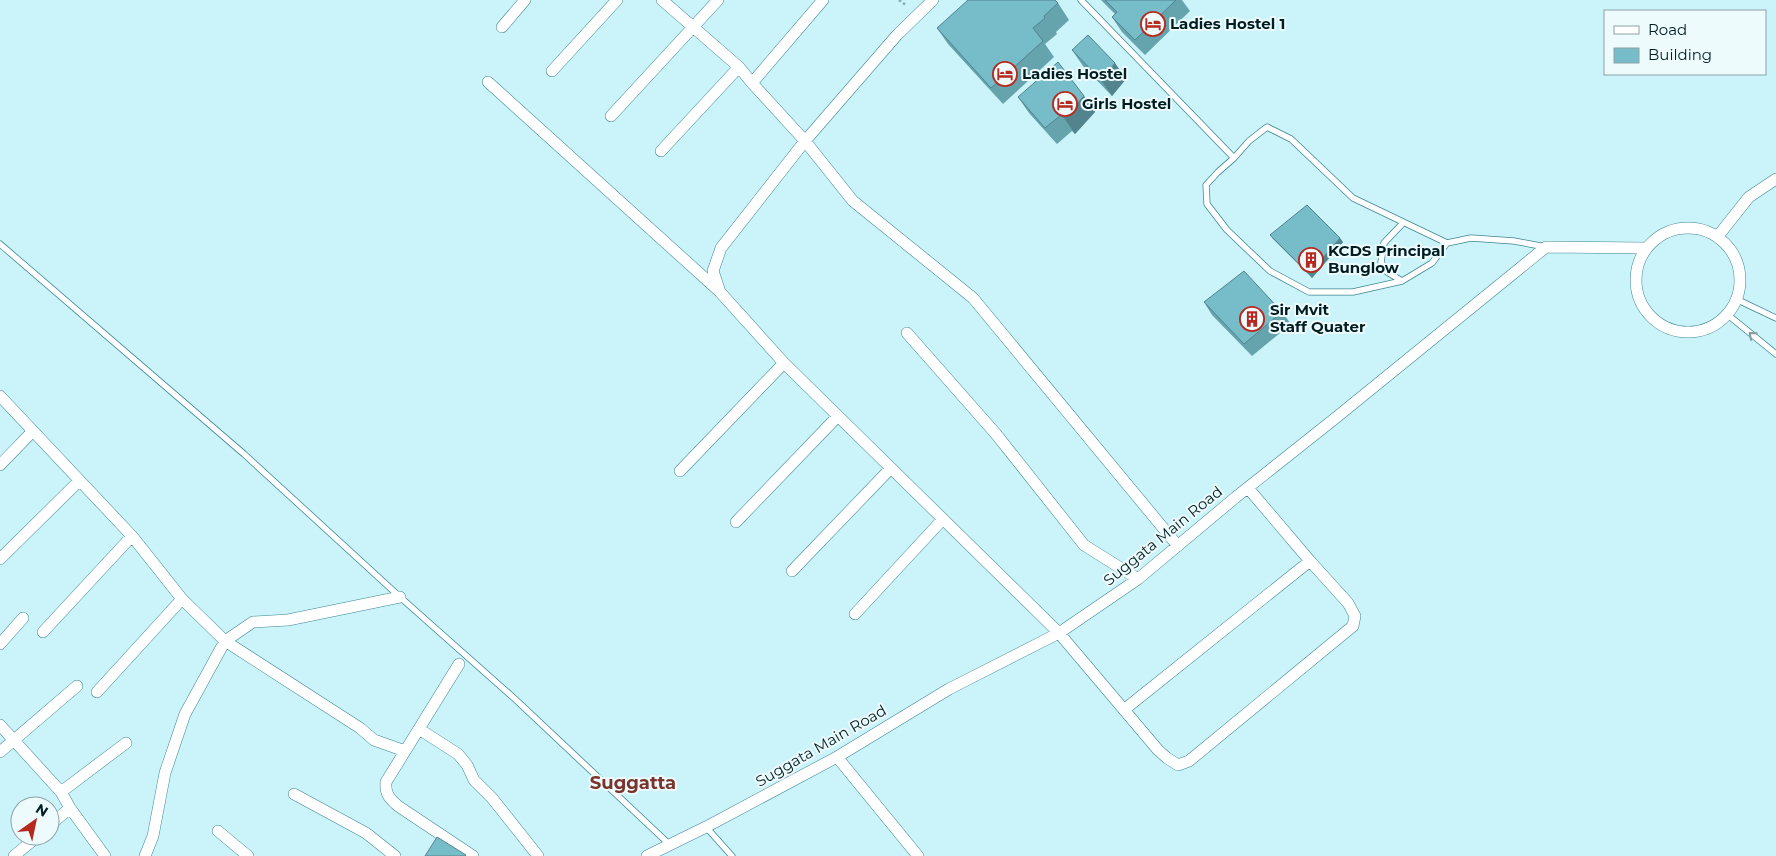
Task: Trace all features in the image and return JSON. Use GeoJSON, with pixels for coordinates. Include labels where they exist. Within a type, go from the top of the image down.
{"type":"FeatureCollection","features":[{"type":"Feature","properties":{"kind":"street"},"geometry":{"type":"LineString","coordinates":[[502,26],[525,0]]}},
{"type":"Feature","properties":{"kind":"street"},"geometry":{"type":"LineString","coordinates":[[552,71],[617,0]]}},
{"type":"Feature","properties":{"kind":"street"},"geometry":{"type":"LineString","coordinates":[[662,0],[739,67],[805,141],[853,201],[973,298],[1178,546]]}},
{"type":"Feature","properties":{"kind":"street"},"geometry":{"type":"LineString","coordinates":[[610,116],[718,0]]}},
{"type":"Feature","properties":{"kind":"street"},"geometry":{"type":"LineString","coordinates":[[752,83],[823,0]]}},
{"type":"Feature","properties":{"kind":"street"},"geometry":{"type":"LineString","coordinates":[[720,292],[713,271],[721,248],[805,141],[897,35],[932,0]]}},
{"type":"Feature","properties":{"kind":"street"},"geometry":{"type":"LineString","coordinates":[[661,151],[739,67]]}},
{"type":"Feature","properties":{"kind":"street"},"geometry":{"type":"LineString","coordinates":[[488,82],[720,292],[784,363],[1059,632],[1167,758],[1178,765],[1189,761],[1353,626],[1355,616],[1348,603],[1248,488]]}},
{"type":"Feature","properties":{"kind":"street"},"geometry":{"type":"LineString","coordinates":[[1718,236],[1749,197],[1776,179]]}},
{"type":"Feature","properties":{"kind":"street"},"geometry":{"type":"LineString","coordinates":[[1680,228],[1704,229],[1718,236],[1731,249],[1739,265],[1742,282],[1738,300],[1728,315],[1714,326],[1697,332],[1679,332],[1662,326],[1648,314],[1639,299],[1637,290],[1638,264],[1646,248],[1658,237],[1680,228]]}},
{"type":"Feature","properties":{"kind":"street"},"geometry":{"type":"LineString","coordinates":[[1546,247],[1646,248]]}},
{"type":"Feature","properties":{"kind":"street","name":"Suggata Main Road"},"geometry":{"type":"LineString","coordinates":[[647,856],[706,827],[837,757],[949,689],[1059,632],[1138,579],[1546,247]]}},
{"type":"Feature","properties":{"kind":"street"},"geometry":{"type":"LineString","coordinates":[[907,333],[996,434],[1084,545],[1138,579]]}},
{"type":"Feature","properties":{"kind":"street"},"geometry":{"type":"LineString","coordinates":[[680,471],[784,363]]}},
{"type":"Feature","properties":{"kind":"street"},"geometry":{"type":"LineString","coordinates":[[0,396],[132,536],[182,599],[225,641],[352,723],[374,740],[405,751]]}},
{"type":"Feature","properties":{"kind":"street"},"geometry":{"type":"LineString","coordinates":[[736,522],[838,416]]}},
{"type":"Feature","properties":{"kind":"street"},"geometry":{"type":"LineString","coordinates":[[0,465],[33,431]]}},
{"type":"Feature","properties":{"kind":"street"},"geometry":{"type":"LineString","coordinates":[[792,571],[891,468]]}},
{"type":"Feature","properties":{"kind":"street"},"geometry":{"type":"LineString","coordinates":[[0,559],[79,481]]}},
{"type":"Feature","properties":{"kind":"street"},"geometry":{"type":"LineString","coordinates":[[855,614],[943,518]]}},
{"type":"Feature","properties":{"kind":"street"},"geometry":{"type":"LineString","coordinates":[[43,632],[132,536]]}},
{"type":"Feature","properties":{"kind":"street"},"geometry":{"type":"LineString","coordinates":[[1125,709],[1310,561]]}},
{"type":"Feature","properties":{"kind":"street"},"geometry":{"type":"LineString","coordinates":[[145,856],[153,836],[165,773],[185,714],[225,641],[253,622],[288,620],[400,597]]}},
{"type":"Feature","properties":{"kind":"street"},"geometry":{"type":"LineString","coordinates":[[97,692],[182,599]]}},
{"type":"Feature","properties":{"kind":"street"},"geometry":{"type":"LineString","coordinates":[[0,644],[23,618]]}},
{"type":"Feature","properties":{"kind":"street"},"geometry":{"type":"LineString","coordinates":[[459,664],[386,782],[386,790],[388,796],[398,806],[473,856]]}},
{"type":"Feature","properties":{"kind":"street"},"geometry":{"type":"LineString","coordinates":[[0,752],[77,686]]}},
{"type":"Feature","properties":{"kind":"street"},"geometry":{"type":"LineString","coordinates":[[0,724],[61,792],[70,808],[106,856]]}},
{"type":"Feature","properties":{"kind":"street"},"geometry":{"type":"LineString","coordinates":[[419,729],[458,754],[467,765],[474,780],[492,798],[538,856]]}},
{"type":"Feature","properties":{"kind":"street"},"geometry":{"type":"LineString","coordinates":[[61,792],[126,743]]}},
{"type":"Feature","properties":{"kind":"street"},"geometry":{"type":"LineString","coordinates":[[837,757],[918,856]]}},
{"type":"Feature","properties":{"kind":"street"},"geometry":{"type":"LineString","coordinates":[[294,794],[366,833],[395,856]]}},
{"type":"Feature","properties":{"kind":"street"},"geometry":{"type":"LineString","coordinates":[[60,817],[70,808]]}},
{"type":"Feature","properties":{"kind":"street"},"geometry":{"type":"LineString","coordinates":[[218,831],[248,856]]}},
{"type":"Feature","properties":{"kind":"street"},"geometry":{"type":"LineString","coordinates":[[14,856],[26,846]]}},
{"type":"Feature","properties":{"kind":"lane"},"geometry":{"type":"LineString","coordinates":[[1081,0],[1234,158]]}},
{"type":"Feature","properties":{"kind":"lane"},"geometry":{"type":"LineString","coordinates":[[1447,242],[1432,263],[1402,280],[1353,292],[1309,292],[1270,271],[1227,230],[1207,204],[1206,186],[1249,142],[1267,127],[1291,139],[1353,198],[1447,242],[1470,238],[1514,241],[1546,247]]}},
{"type":"Feature","properties":{"kind":"lane"},"geometry":{"type":"LineString","coordinates":[[1402,280],[1387,272],[1381,262],[1384,243],[1403,223]]}},
{"type":"Feature","properties":{"kind":"lane"},"geometry":{"type":"LineString","coordinates":[[0,244],[244,454],[515,699],[669,844]]}},
{"type":"Feature","properties":{"kind":"lane"},"geometry":{"type":"LineString","coordinates":[[1738,300],[1776,318]]}},
{"type":"Feature","properties":{"kind":"lane"},"geometry":{"type":"LineString","coordinates":[[1728,315],[1776,354]]}},
{"type":"Feature","properties":{"kind":"lane"},"geometry":{"type":"LineString","coordinates":[[706,827],[732,856]]}},
{"type":"Feature","properties":{"kind":"building","name":"Ladies Hostel"},"geometry":{"type":"Polygon","coordinates":[[[968,0],[1055,0],[1058,3],[1033,28],[1043,41],[991,88],[937,28],[968,0]]]}},
{"type":"Feature","properties":{"kind":"building"},"geometry":{"type":"Polygon","coordinates":[[[1105,0],[1176,0],[1135,40],[1112,17],[1117,12],[1105,0]]]}},
{"type":"Feature","properties":{"kind":"building"},"geometry":{"type":"Polygon","coordinates":[[[1088,35],[1115,63],[1101,80],[1072,50],[1088,35]]]}},
{"type":"Feature","properties":{"kind":"building"},"geometry":{"type":"Polygon","coordinates":[[[1058,62],[1084,96],[1064,118],[1061,115],[1045,128],[1018,97],[1058,62]]]}},
{"type":"Feature","properties":{"kind":"building","name":"KCDS Principal Bunglow"},"geometry":{"type":"Polygon","coordinates":[[[1307,205],[1340,238],[1309,274],[1270,235],[1307,205]]]}},
{"type":"Feature","properties":{"kind":"building","name":"Sir Mvit Staff Quater"},"geometry":{"type":"Polygon","coordinates":[[[1244,271],[1282,312],[1244,344],[1204,302],[1244,271]]]}},
{"type":"Feature","properties":{"kind":"building"},"geometry":{"type":"Polygon","coordinates":[[[437,837],[466,855],[425,856],[437,837]]]}},
{"type":"Feature","properties":{"kind":"place","name":"Ladies Hostel 1"},"geometry":{"type":"Point","coordinates":[1153,24]}},
{"type":"Feature","properties":{"kind":"place","name":"Ladies Hostel"},"geometry":{"type":"Point","coordinates":[1005,74]}},
{"type":"Feature","properties":{"kind":"place","name":"Girls Hostel"},"geometry":{"type":"Point","coordinates":[1065,104]}},
{"type":"Feature","properties":{"kind":"place","name":"KCDS Principal Bunglow"},"geometry":{"type":"Point","coordinates":[1311,260]}},
{"type":"Feature","properties":{"kind":"place","name":"Sir Mvit Staff Quater"},"geometry":{"type":"Point","coordinates":[1252,319]}},
{"type":"Feature","properties":{"kind":"district","name":"Suggatta"},"geometry":{"type":"Point","coordinates":[633,783]}}]}
